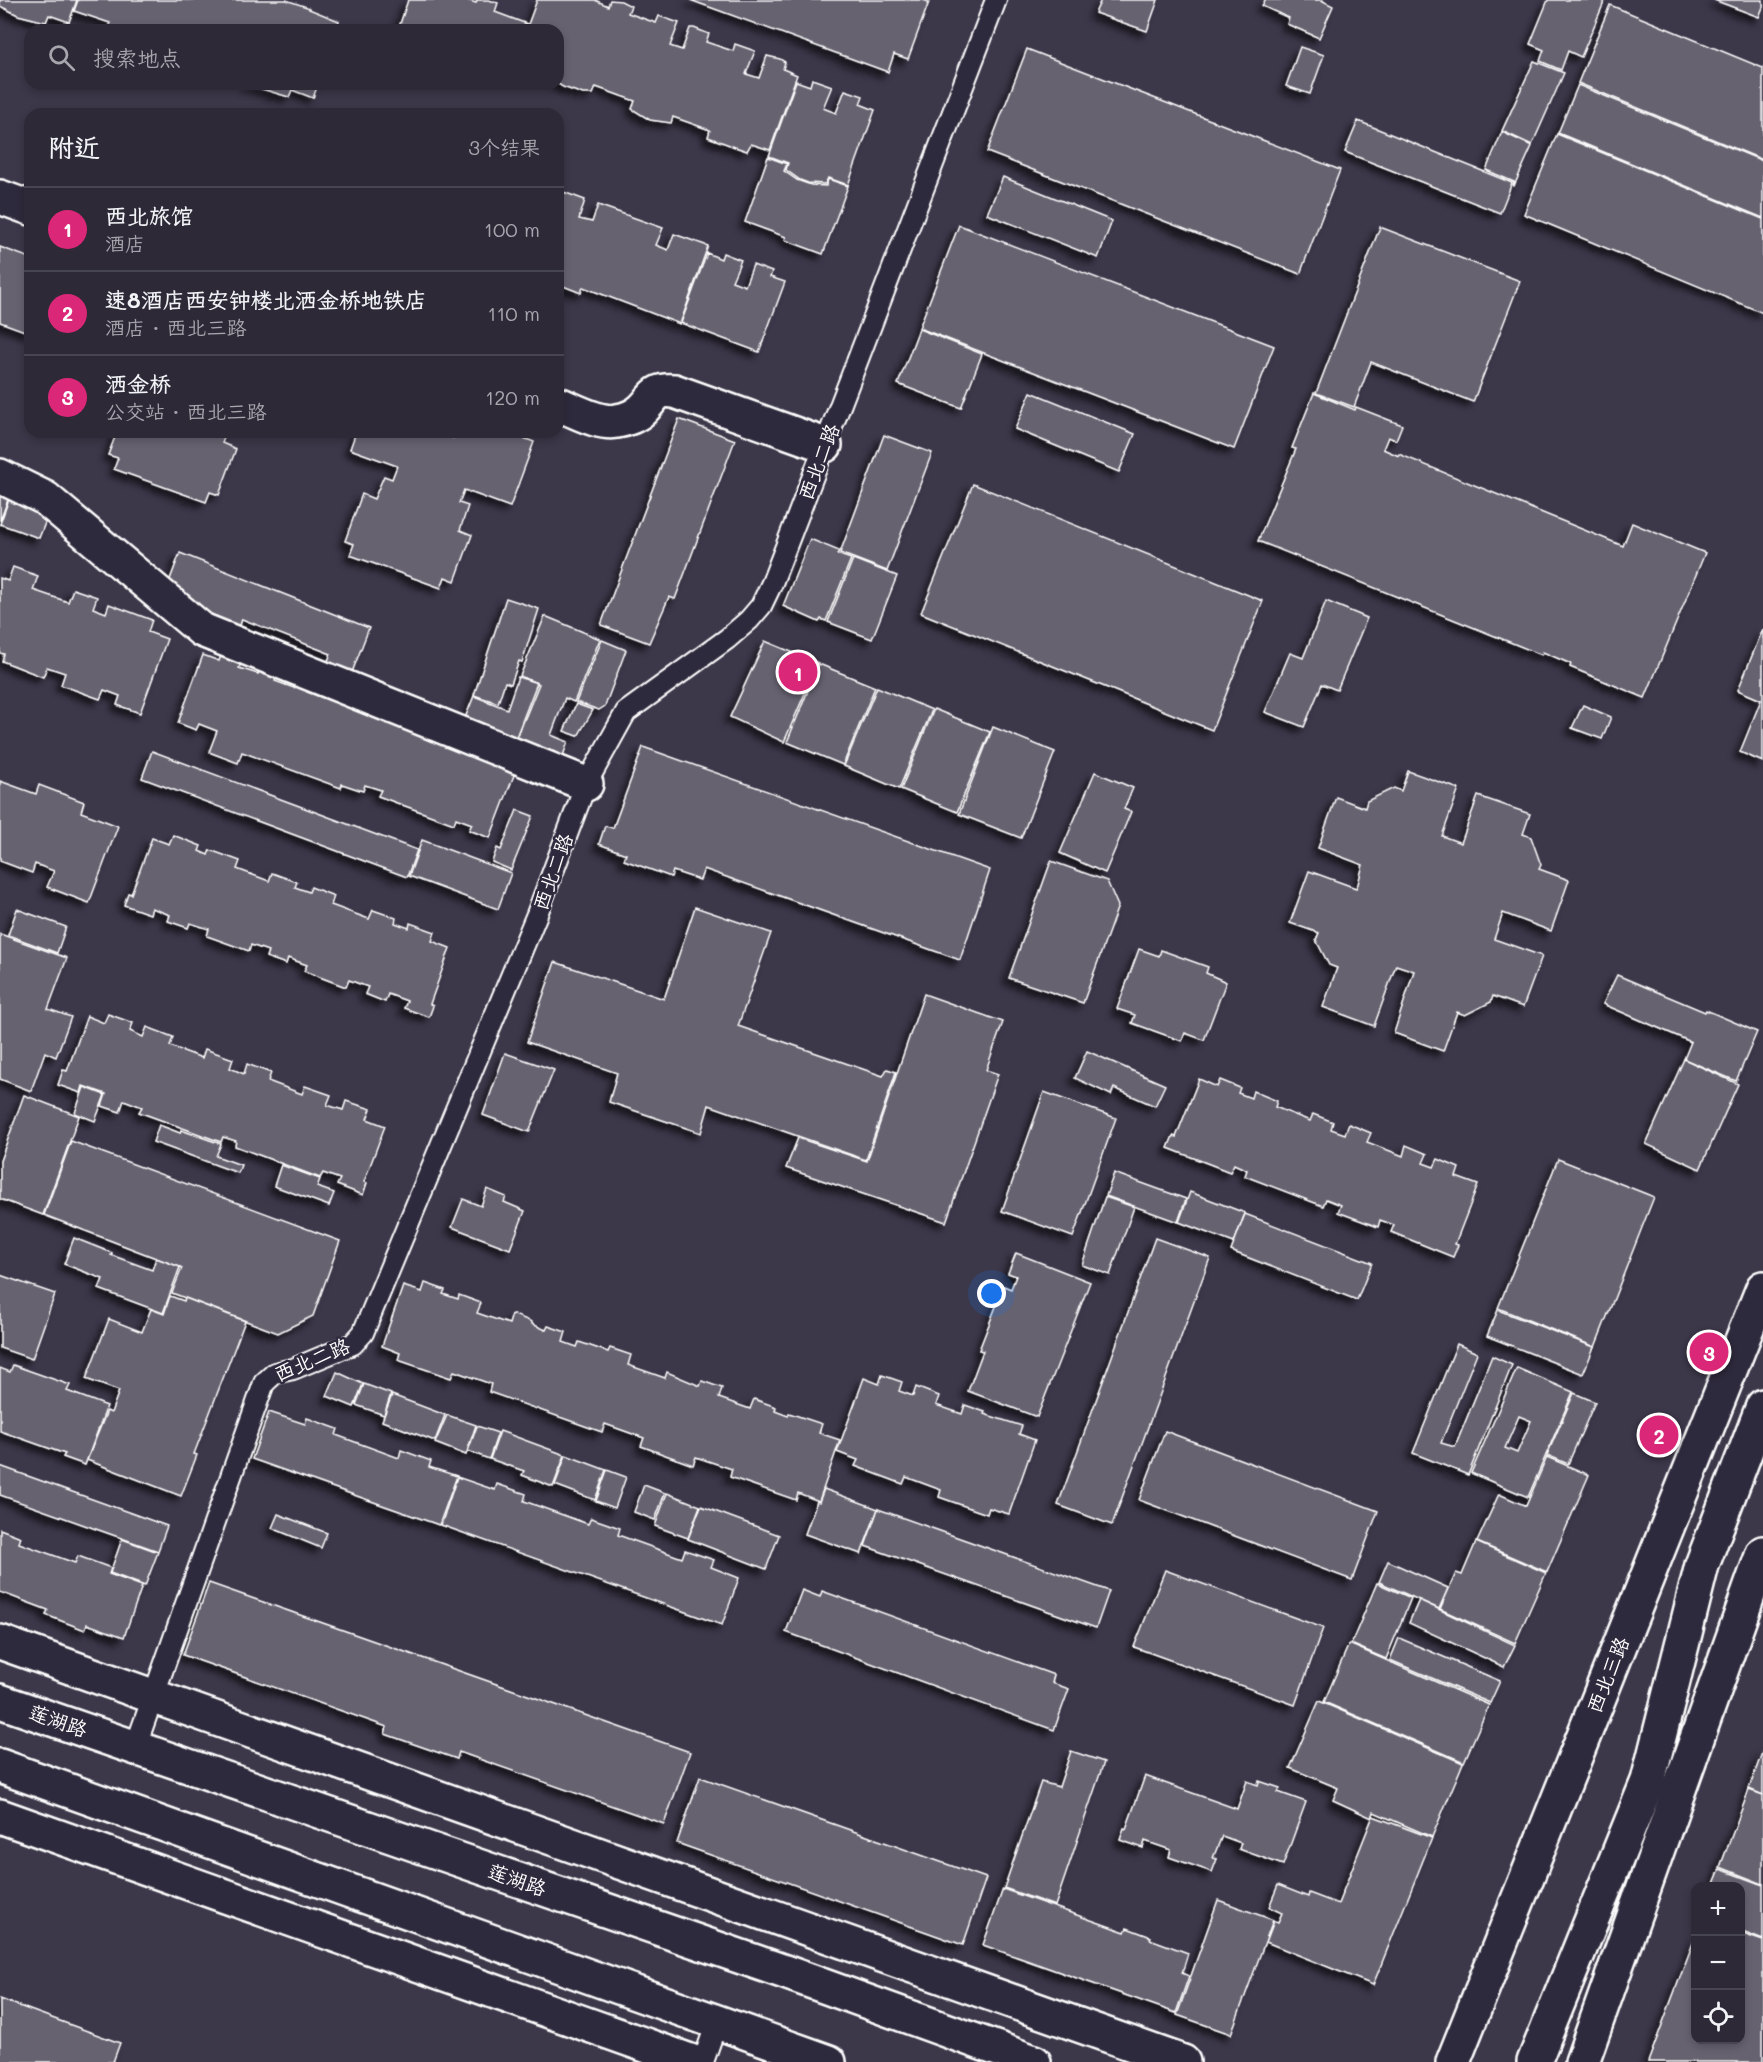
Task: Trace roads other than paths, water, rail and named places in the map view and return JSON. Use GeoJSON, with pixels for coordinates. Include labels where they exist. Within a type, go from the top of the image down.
{"type":"FeatureCollection","features":[{"type":"Feature","properties":{"kind":"street"},"geometry":{"type":"LineString","coordinates":[[0,197],[24,206]]}},
{"type":"Feature","properties":{"kind":"street"},"geometry":{"type":"LineString","coordinates":[[564,406],[594,418],[617,421],[642,410],[655,394],[666,390],[674,391],[825,445]]}},
{"type":"Feature","properties":{"kind":"street"},"geometry":{"type":"LineString","coordinates":[[0,476],[45,498],[202,630],[586,784]]}},
{"type":"Feature","properties":{"kind":"street","name":"西北三路"},"geometry":{"type":"LineString","coordinates":[[1453,2062],[1763,1288]]}},
{"type":"Feature","properties":{"kind":"street"},"geometry":{"type":"LineString","coordinates":[[1534,2062],[1648,1780],[1702,1565],[1763,1406]]}},
{"type":"Feature","properties":{"kind":"street"},"geometry":{"type":"LineString","coordinates":[[1582,2062],[1763,1553]]}},
{"type":"Feature","properties":{"kind":"street"},"geometry":{"type":"LineString","coordinates":[[0,1642],[1183,2062]]}},
{"type":"Feature","properties":{"kind":"street","name":"莲湖路"},"geometry":{"type":"LineString","coordinates":[[0,1701],[1034,2062]]}},
{"type":"Feature","properties":{"kind":"street"},"geometry":{"type":"LineString","coordinates":[[0,1766],[829,2062]]}},
{"type":"Feature","properties":{"kind":"street"},"geometry":{"type":"LineString","coordinates":[[0,1816],[693,2062]]}},
{"type":"Feature","properties":{"kind":"street"},"geometry":{"type":"LineString","coordinates":[[589,2025],[645,2062]]}},
{"type":"Feature","properties":{"kind":"lane","name":"西北二路"},"geometry":{"type":"LineString","coordinates":[[135,1748],[264,1383],[274,1373],[293,1369],[353,1344],[363,1333],[537,914],[586,784],[626,712],[727,639],[761,606],[782,561],[996,0]]}},
{"type":"Feature","properties":{"kind":"lane"},"geometry":{"type":"LineString","coordinates":[[702,2062],[717,2022]]}},
{"type":"Feature","properties":{"kind":"place","name":"西北旅馆"},"geometry":{"type":"Point","coordinates":[798,672]}},
{"type":"Feature","properties":{"kind":"place","name":"洒金桥"},"geometry":{"type":"Point","coordinates":[1709,1352]}},
{"type":"Feature","properties":{"kind":"place","name":"速8酒店西安钟楼北洒金桥地铁店"},"geometry":{"type":"Point","coordinates":[1659,1435]}}]}
